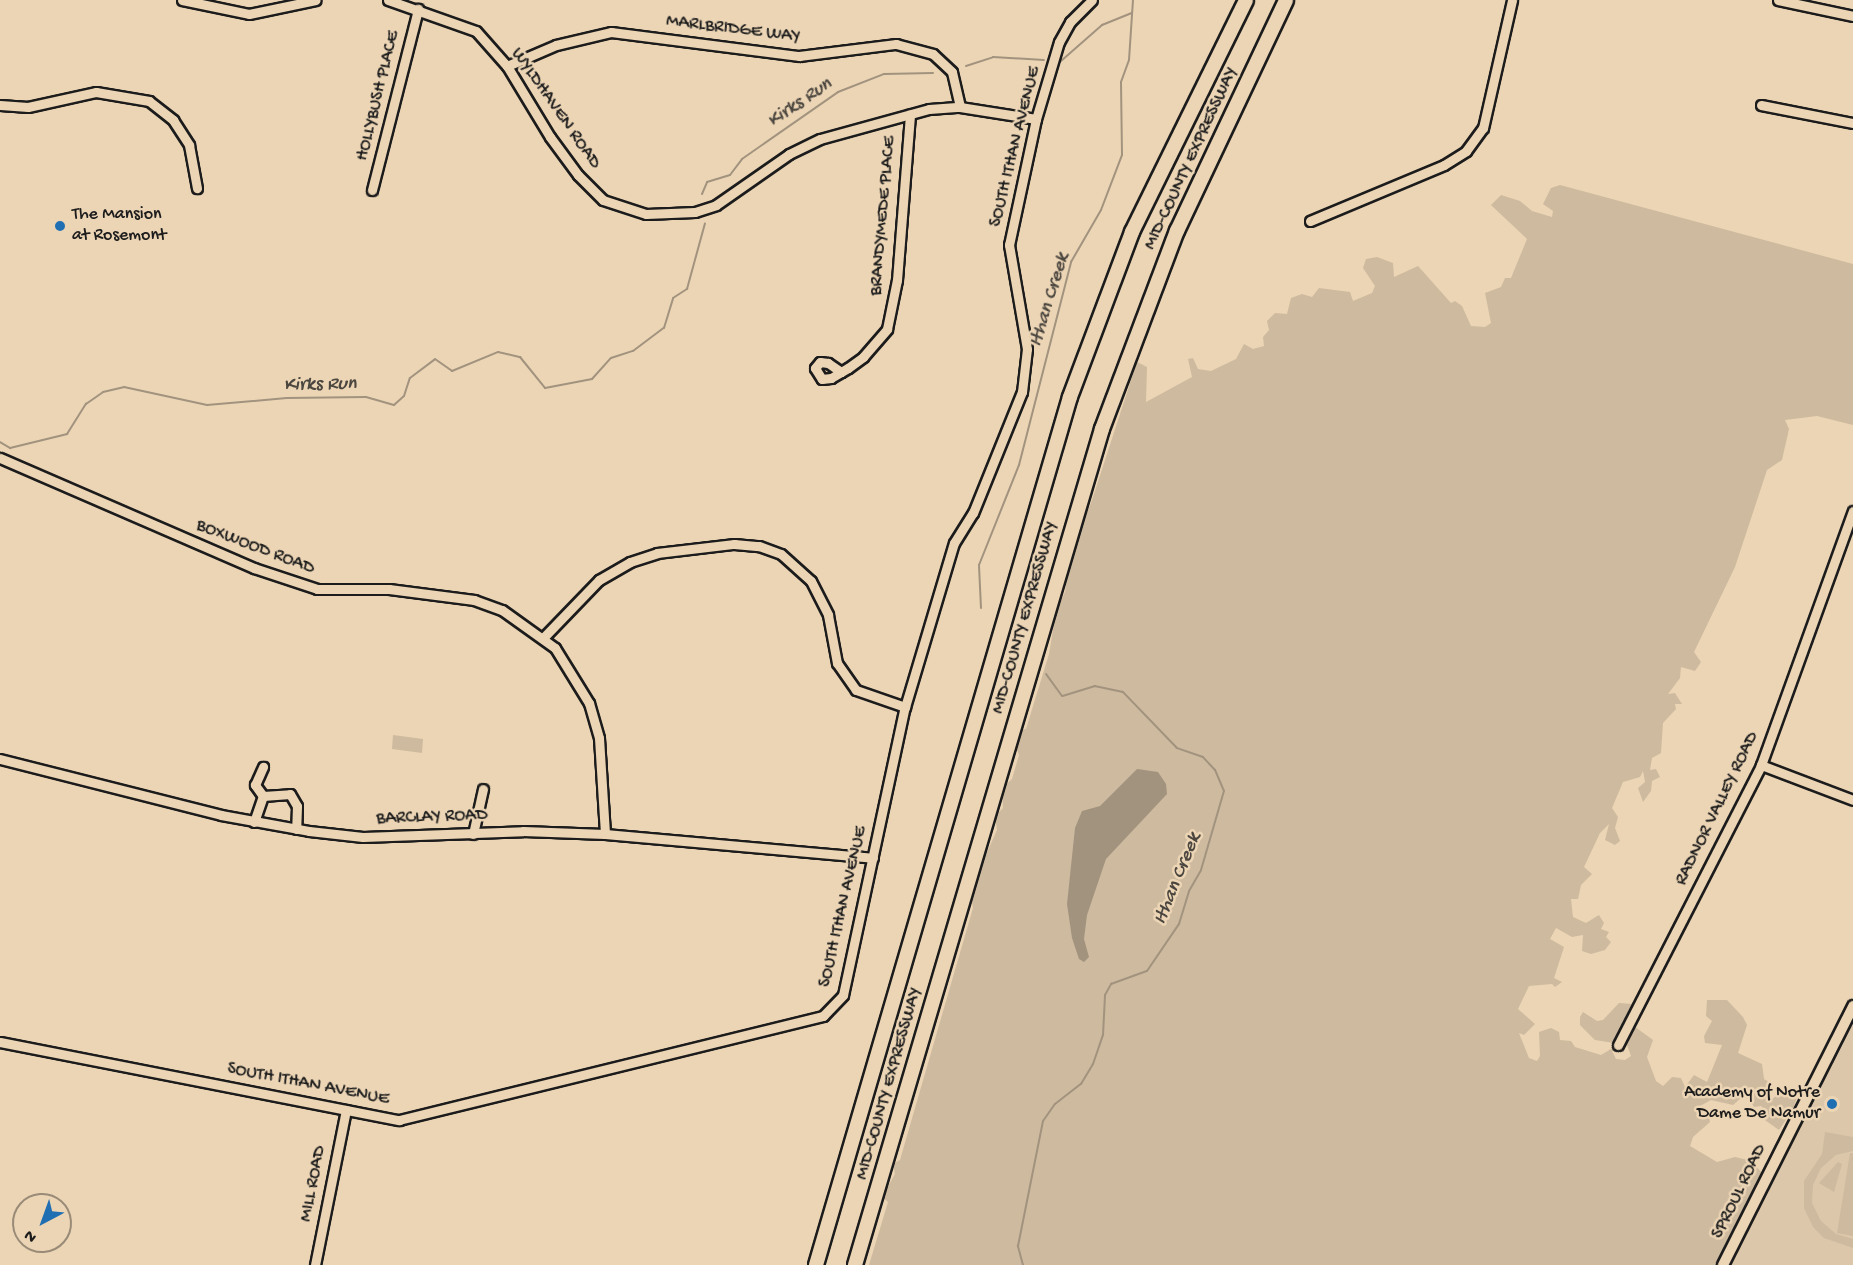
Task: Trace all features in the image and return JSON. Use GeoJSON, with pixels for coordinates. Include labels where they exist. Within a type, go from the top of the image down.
{"type":"FeatureCollection","features":[{"type":"Feature","properties":{"kind":"highway","name":"MID-COUNTY EXPRESSWAY"},"geometry":{"type":"LineString","coordinates":[[816,1265],[1070,397],[1132,232],[1246,0]]}},
{"type":"Feature","properties":{"kind":"highway","name":"MID-COUNTY EXPRESSWAY"},"geometry":{"type":"LineString","coordinates":[[855,1265],[1102,429],[1177,231],[1286,0]]}},
{"type":"Feature","properties":{"kind":"main road","name":"SPROUL ROAD"},"geometry":{"type":"LineString","coordinates":[[1723,1265],[1853,1006]]}},
{"type":"Feature","properties":{"kind":"street"},"geometry":{"type":"LineString","coordinates":[[182,0],[249,14],[316,0]]}},
{"type":"Feature","properties":{"kind":"street","name":"WYLDHAVEN ROAD"},"geometry":{"type":"LineString","coordinates":[[388,0],[476,31],[507,66],[550,137],[578,175],[603,200],[646,214],[686,213],[716,205],[789,154],[820,139],[910,115],[960,107],[1036,118]]}},
{"type":"Feature","properties":{"kind":"street","name":"SOUTH ITHAN AVENUE"},"geometry":{"type":"LineString","coordinates":[[0,1042],[399,1120],[823,1016],[843,996],[905,707],[954,543],[973,513],[1022,392],[1027,349],[1009,245],[1036,118],[1059,42],[1070,22],[1092,0]]}},
{"type":"Feature","properties":{"kind":"street"},"geometry":{"type":"LineString","coordinates":[[1310,221],[1444,165],[1466,151],[1483,128],[1512,0]]}},
{"type":"Feature","properties":{"kind":"street"},"geometry":{"type":"LineString","coordinates":[[1778,0],[1853,15]]}},
{"type":"Feature","properties":{"kind":"street","name":"HOLLYBUSH PLACE"},"geometry":{"type":"LineString","coordinates":[[372,190],[418,9]]}},
{"type":"Feature","properties":{"kind":"street","name":"MARLBRIDGE WAY"},"geometry":{"type":"LineString","coordinates":[[507,66],[556,45],[611,32],[800,56],[896,44],[933,54],[952,72],[960,107]]}},
{"type":"Feature","properties":{"kind":"street"},"geometry":{"type":"LineString","coordinates":[[0,105],[28,106],[96,92],[149,101],[173,120],[189,145],[197,188]]}},
{"type":"Feature","properties":{"kind":"street"},"geometry":{"type":"LineString","coordinates":[[1761,105],[1853,123]]}},
{"type":"Feature","properties":{"kind":"street","name":"BRANDYMEDE PLACE"},"geometry":{"type":"LineString","coordinates":[[841,372],[862,357],[887,329],[897,280],[910,115]]}},
{"type":"Feature","properties":{"kind":"street","name":"BOXWOOD ROAD"},"geometry":{"type":"LineString","coordinates":[[0,458],[254,568],[309,587],[389,589],[474,600],[502,610],[543,638],[574,675],[589,703],[599,738],[605,834]]}},
{"type":"Feature","properties":{"kind":"street","name":"RADNOR VALLEY ROAD"},"geometry":{"type":"LineString","coordinates":[[1618,1045],[1761,765],[1853,511]]}},
{"type":"Feature","properties":{"kind":"street"},"geometry":{"type":"LineString","coordinates":[[543,638],[599,580],[630,562],[657,553],[734,544],[759,546],[781,554],[811,581],[828,615],[837,663],[856,690],[905,707]]}},
{"type":"Feature","properties":{"kind":"street","name":"BARCLAY ROAD"},"geometry":{"type":"LineString","coordinates":[[0,759],[254,822],[363,837],[523,831],[605,834],[873,858]]}},
{"type":"Feature","properties":{"kind":"street"},"geometry":{"type":"LineString","coordinates":[[1761,765],[1853,800]]}},
{"type":"Feature","properties":{"kind":"street"},"geometry":{"type":"LineString","coordinates":[[263,767],[255,785],[263,796]]}},
{"type":"Feature","properties":{"kind":"street"},"geometry":{"type":"LineString","coordinates":[[473,834],[483,789]]}},
{"type":"Feature","properties":{"kind":"street"},"geometry":{"type":"LineString","coordinates":[[263,796],[290,794],[297,806],[296,829]]}},
{"type":"Feature","properties":{"kind":"street"},"geometry":{"type":"LineString","coordinates":[[254,822],[263,796]]}},
{"type":"Feature","properties":{"kind":"street","name":"MILL ROAD"},"geometry":{"type":"LineString","coordinates":[[315,1265],[346,1110]]}},
{"type":"Feature","properties":{"kind":"shaded area"},"geometry":{"type":"Polygon","coordinates":[[[1560,185],[1853,264],[1853,425],[1817,416],[1785,420],[1789,429],[1782,460],[1767,470],[1735,567],[1694,652],[1701,662],[1695,671],[1681,667],[1680,678],[1668,694],[1675,693],[1682,704],[1675,704],[1676,709],[1663,723],[1661,753],[1652,758],[1650,770],[1656,769],[1660,777],[1652,781],[1651,791],[1643,802],[1638,788],[1645,782],[1643,771],[1640,777],[1623,782],[1612,808],[1618,817],[1615,828],[1620,841],[1615,845],[1605,840],[1609,824],[1600,833],[1584,867],[1592,874],[1581,885],[1578,899],[1571,899],[1573,917],[1586,923],[1599,915],[1604,923],[1601,929],[1609,932],[1606,937],[1611,942],[1605,950],[1591,954],[1582,951],[1583,935],[1572,937],[1556,928],[1550,939],[1564,947],[1554,978],[1562,982],[1555,987],[1552,984],[1529,986],[1518,1009],[1535,1024],[1524,1035],[1519,1033],[1529,1058],[1537,1061],[1540,1056],[1539,1032],[1551,1028],[1559,1032],[1560,1040],[1571,1041],[1575,1047],[1601,1055],[1611,1049],[1616,1059],[1625,1060],[1631,1056],[1627,1045],[1595,1040],[1580,1025],[1580,1017],[1583,1012],[1597,1021],[1603,1020],[1619,1003],[1633,1004],[1642,1008],[1631,1024],[1653,1040],[1647,1057],[1656,1081],[1663,1086],[1672,1077],[1681,1078],[1685,1087],[1694,1075],[1707,1082],[1722,1045],[1705,1043],[1704,1036],[1712,1021],[1706,1016],[1707,1000],[1727,1000],[1743,1017],[1747,1025],[1738,1053],[1762,1064],[1764,1079],[1772,1084],[1767,1097],[1772,1099],[1786,1089],[1798,1094],[1793,1109],[1779,1130],[1762,1118],[1767,1112],[1761,1106],[1754,1107],[1749,1099],[1742,1097],[1733,1105],[1711,1100],[1700,1106],[1707,1108],[1710,1122],[1693,1137],[1690,1146],[1717,1162],[1735,1157],[1752,1161],[1765,1177],[1727,1265],[869,1265],[888,1202],[882,1197],[895,1174],[893,1164],[900,1160],[973,908],[970,890],[997,830],[995,816],[1003,808],[1002,788],[1012,779],[1019,755],[1016,747],[1020,730],[1026,729],[1049,654],[1056,612],[1065,592],[1070,552],[1091,503],[1137,362],[1147,367],[1146,402],[1192,377],[1188,359],[1193,358],[1198,369],[1211,371],[1236,359],[1244,344],[1253,349],[1264,346],[1263,337],[1269,330],[1267,321],[1275,313],[1287,314],[1291,298],[1302,294],[1312,297],[1319,288],[1350,292],[1353,301],[1372,293],[1375,286],[1363,268],[1366,259],[1377,257],[1393,263],[1394,277],[1418,266],[1451,303],[1455,301],[1462,306],[1471,326],[1485,327],[1491,323],[1485,293],[1501,287],[1505,278],[1511,278],[1527,239],[1491,205],[1501,195],[1520,201],[1532,211],[1552,217],[1553,211],[1543,204],[1551,188],[1560,185]]]}},
{"type":"Feature","properties":{"kind":"shaded area"},"geometry":{"type":"Polygon","coordinates":[[[393,735],[423,739],[422,753],[392,749],[393,735]]]}},
{"type":"Feature","properties":{"kind":"shaded area"},"geometry":{"type":"Polygon","coordinates":[[[1137,769],[1158,772],[1166,784],[1167,794],[1106,859],[1087,915],[1084,939],[1089,957],[1084,962],[1079,959],[1072,938],[1067,904],[1075,828],[1082,811],[1100,806],[1137,769]]]}},
{"type":"Feature","properties":{"kind":"shaded area","name":"Academy of Notre Dame De Namur"},"geometry":{"type":"Polygon","coordinates":[[[1853,1020],[1853,1265],[1731,1265],[1767,1188],[1853,1020]]]}},
{"type":"Feature","properties":{"kind":"shaded area"},"geometry":{"type":"Polygon","coordinates":[[[1825,1132],[1853,1137],[1853,1151],[1836,1155],[1821,1168],[1813,1185],[1812,1203],[1821,1221],[1836,1234],[1853,1239],[1853,1248],[1824,1238],[1813,1227],[1804,1208],[1804,1181],[1822,1154],[1825,1132]]]}},
{"type":"Feature","properties":{"kind":"shaded area"},"geometry":{"type":"Polygon","coordinates":[[[1850,1153],[1853,1153],[1853,1236],[1837,1233],[1850,1153]]]}},
{"type":"Feature","properties":{"kind":"shaded area"},"geometry":{"type":"Polygon","coordinates":[[[1838,1162],[1842,1164],[1834,1192],[1819,1183],[1838,1162]]]}},
{"type":"Feature","properties":{"kind":"waterway","name":"Ithan Creek"},"geometry":{"type":"LineString","coordinates":[[981,608],[979,565],[1019,465],[1071,262],[1101,210],[1122,155],[1121,82],[1129,60],[1133,0]]}},
{"type":"Feature","properties":{"kind":"waterway","name":"Kirks Run"},"geometry":{"type":"LineString","coordinates":[[1061,61],[1102,25],[1132,13]]}},
{"type":"Feature","properties":{"kind":"waterway","name":"Kirks Run"},"geometry":{"type":"LineString","coordinates":[[966,66],[993,57],[1044,60]]}},
{"type":"Feature","properties":{"kind":"waterway","name":"Kirks Run"},"geometry":{"type":"LineString","coordinates":[[702,194],[707,182],[730,175],[742,159],[838,92],[884,74],[933,73]]}},
{"type":"Feature","properties":{"kind":"waterway","name":"Kirks Run"},"geometry":{"type":"LineString","coordinates":[[0,442],[10,448],[67,434],[86,404],[103,392],[124,387],[207,405],[287,398],[366,397],[394,405],[404,396],[410,378],[435,359],[452,371],[498,352],[520,357],[545,388],[592,379],[611,358],[633,351],[664,328],[673,298],[687,289],[705,223]]}},
{"type":"Feature","properties":{"kind":"waterway","name":"Ithan Creek"},"geometry":{"type":"LineString","coordinates":[[1023,1265],[1018,1246],[1043,1121],[1055,1104],[1081,1084],[1093,1064],[1103,1035],[1105,995],[1111,984],[1147,971],[1179,924],[1189,891],[1201,870],[1224,791],[1215,770],[1203,757],[1177,748],[1123,692],[1095,686],[1062,696],[1046,674]]}},
{"type":"Feature","properties":{"kind":"place","name":"The Mansion at Rosemont"},"geometry":{"type":"Point","coordinates":[60,226]}},
{"type":"Feature","properties":{"kind":"place","name":"Academy of Notre Dame De Namur"},"geometry":{"type":"Point","coordinates":[1832,1104]}}]}
